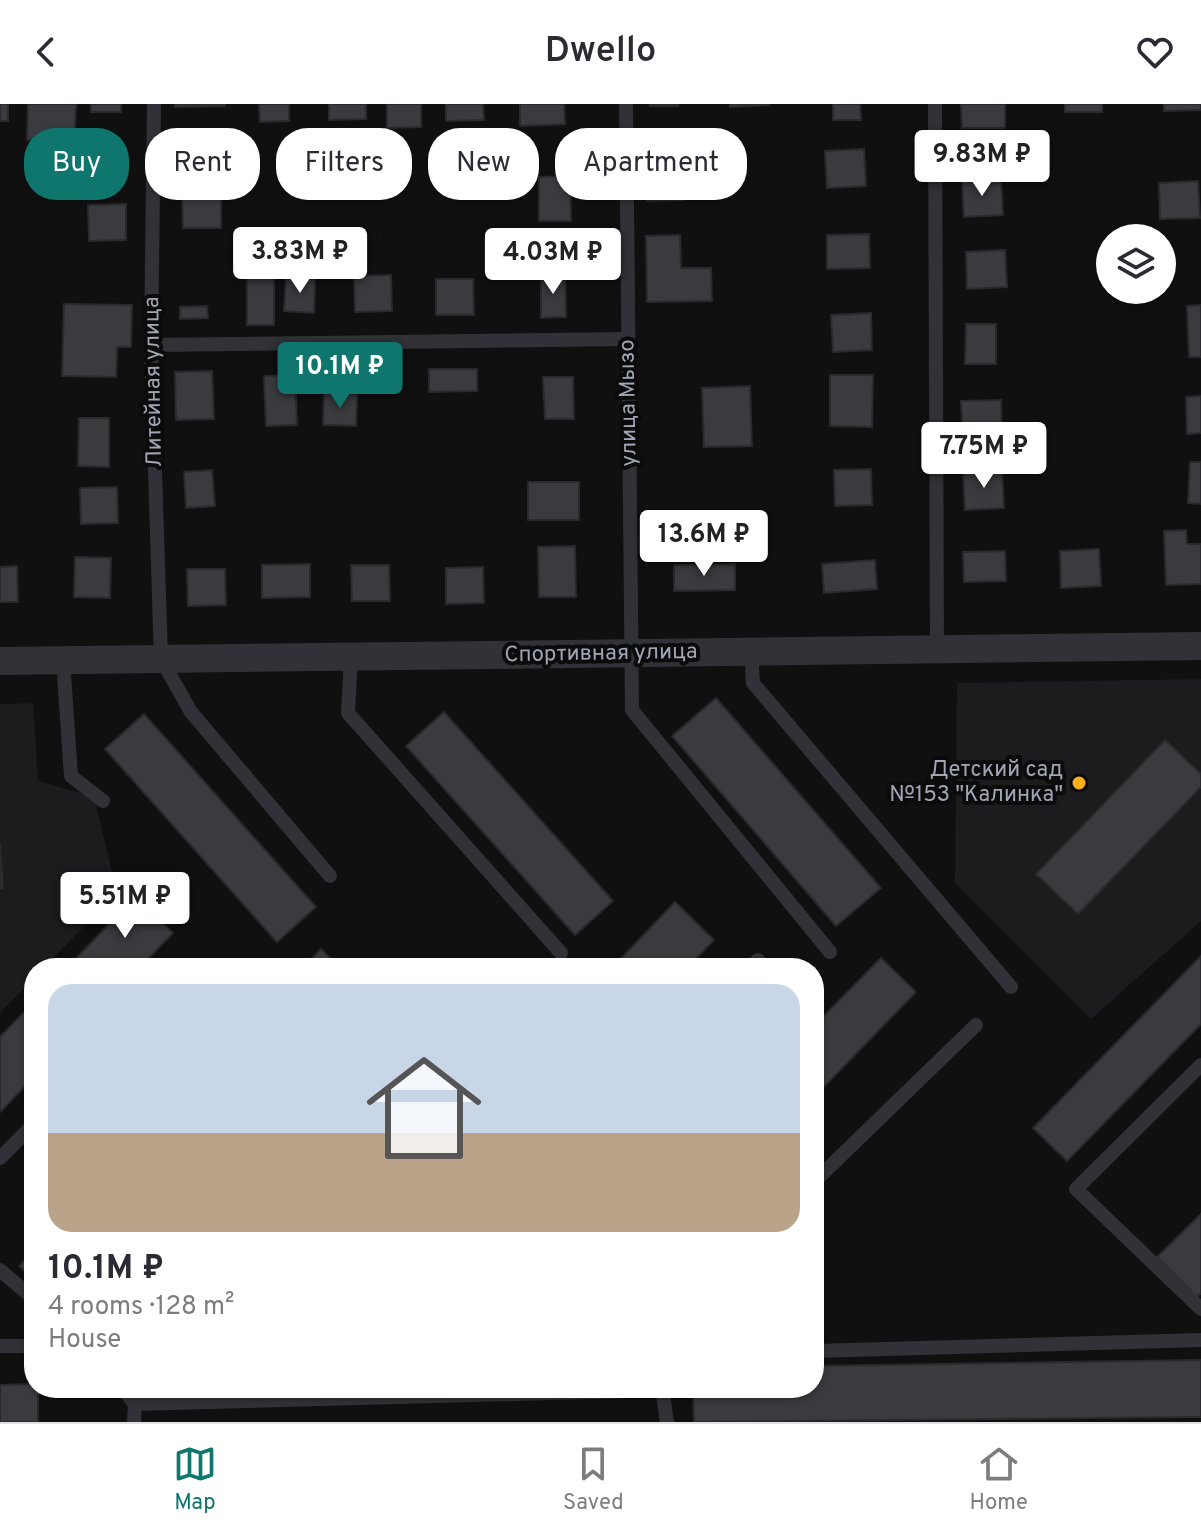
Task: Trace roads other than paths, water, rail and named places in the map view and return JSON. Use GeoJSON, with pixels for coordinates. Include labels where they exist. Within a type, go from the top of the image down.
{"type":"FeatureCollection","features":[{"type":"Feature","properties":{"kind":"street","name":"Спортивная улица"},"geometry":{"type":"LineString","coordinates":[[0,661],[1201,646]]}},
{"type":"Feature","properties":{"kind":"lane","name":"Литейная улица"},"geometry":{"type":"LineString","coordinates":[[154,104],[151,345],[161,659]]}},
{"type":"Feature","properties":{"kind":"lane","name":"улица Мызо"},"geometry":{"type":"LineString","coordinates":[[626,104],[632,710],[830,952]]}},
{"type":"Feature","properties":{"kind":"lane"},"geometry":{"type":"LineString","coordinates":[[935,104],[937,649]]}},
{"type":"Feature","properties":{"kind":"lane"},"geometry":{"type":"LineString","coordinates":[[151,345],[628,339]]}},
{"type":"Feature","properties":{"kind":"lane"},"geometry":{"type":"LineString","coordinates":[[751,652],[753,683],[1011,987]]}},
{"type":"Feature","properties":{"kind":"lane"},"geometry":{"type":"LineString","coordinates":[[351,657],[348,713],[561,953]]}},
{"type":"Feature","properties":{"kind":"lane"},"geometry":{"type":"LineString","coordinates":[[161,659],[191,712],[330,876]]}},
{"type":"Feature","properties":{"kind":"lane"},"geometry":{"type":"LineString","coordinates":[[63,660],[71,776],[103,801]]}},
{"type":"Feature","properties":{"kind":"lane"},"geometry":{"type":"LineString","coordinates":[[824,1172],[976,1025]]}},
{"type":"Feature","properties":{"kind":"lane"},"geometry":{"type":"LineString","coordinates":[[1201,1065],[1076,1189],[1201,1309]]}},
{"type":"Feature","properties":{"kind":"lane"},"geometry":{"type":"LineString","coordinates":[[0,1158],[24,1134]]}},
{"type":"Feature","properties":{"kind":"lane"},"geometry":{"type":"LineString","coordinates":[[0,1270],[24,1290]]}},
{"type":"Feature","properties":{"kind":"lane"},"geometry":{"type":"LineString","coordinates":[[824,1351],[1201,1340]]}},
{"type":"Feature","properties":{"kind":"lane"},"geometry":{"type":"LineString","coordinates":[[0,1346],[24,1346]]}},
{"type":"Feature","properties":{"kind":"lane"},"geometry":{"type":"LineString","coordinates":[[130,1398],[135,1404],[134,1422]]}},
{"type":"Feature","properties":{"kind":"lane"},"geometry":{"type":"LineString","coordinates":[[135,1404],[346,1398]]}},
{"type":"Feature","properties":{"kind":"lane"},"geometry":{"type":"LineString","coordinates":[[664,1398],[667,1422]]}},
{"type":"Feature","properties":{"kind":"place","name":"Детский сад №153 \"Калинка\""},"geometry":{"type":"Point","coordinates":[1079,783]}}]}
